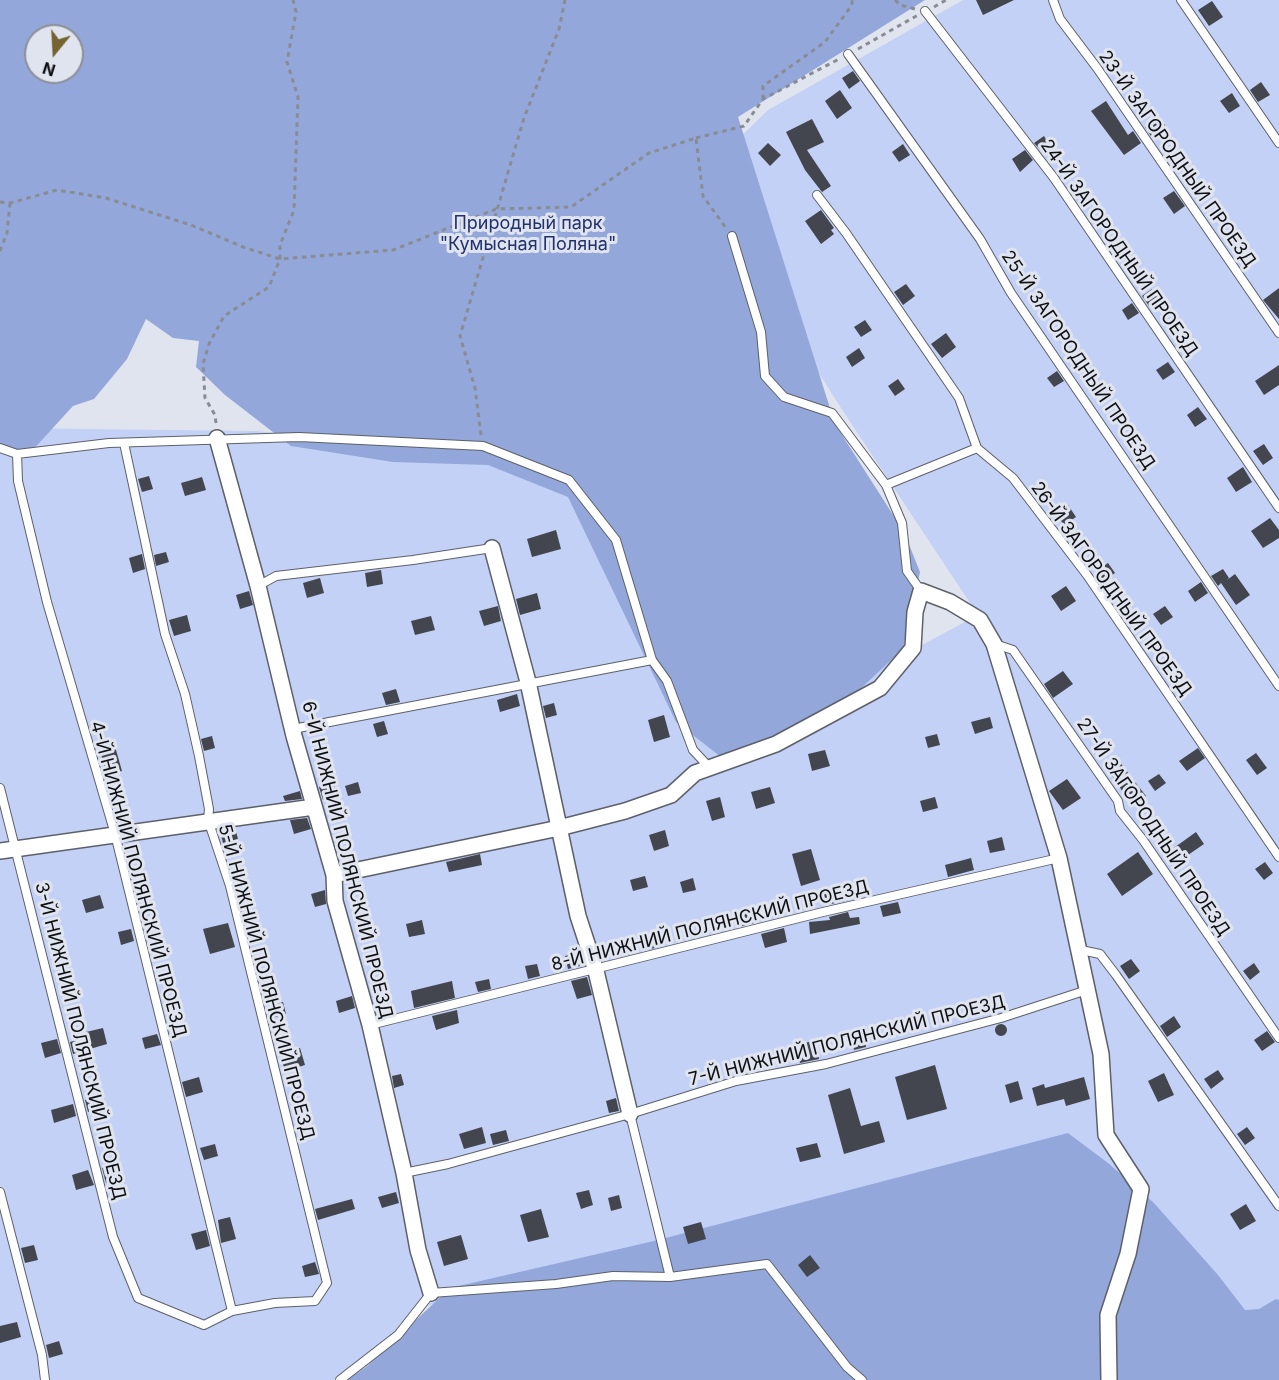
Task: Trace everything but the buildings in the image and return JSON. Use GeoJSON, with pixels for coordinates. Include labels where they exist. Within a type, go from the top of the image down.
{"type":"FeatureCollection","features":[{"type":"Feature","properties":{"kind":"street","name":"6-Й НИЖНИЙ ПОЛЯНСКИЙ ПРОЕЗД"},"geometry":{"type":"LineString","coordinates":[[217,438],[258,586],[293,729],[334,875],[335,901],[370,1025],[404,1173],[418,1250],[431,1293]]}},
{"type":"Feature","properties":{"kind":"street"},"geometry":{"type":"LineString","coordinates":[[492,548],[528,682],[578,916],[596,971],[630,1114]]}},
{"type":"Feature","properties":{"kind":"street"},"geometry":{"type":"LineString","coordinates":[[334,875],[559,828],[625,811],[671,795],[695,772],[776,744],[880,688],[913,648],[915,612],[921,591],[950,602],[980,620],[994,644],[1059,858],[1081,950],[1101,1054],[1106,1135],[1141,1189],[1128,1254],[1108,1315],[1109,1380]]}},
{"type":"Feature","properties":{"kind":"street"},"geometry":{"type":"LineString","coordinates":[[0,851],[208,820],[255,817],[314,807]]}},
{"type":"Feature","properties":{"kind":"lane","name":"23-Й ЗАГОРОДНЫЙ ПРОЕЗД"},"geometry":{"type":"LineString","coordinates":[[1053,0],[1060,19],[1097,68],[1279,333]]}},
{"type":"Feature","properties":{"kind":"lane"},"geometry":{"type":"LineString","coordinates":[[1181,0],[1279,143]]}},
{"type":"Feature","properties":{"kind":"lane","name":"24-Й ЗАГОРОДНЫЙ ПРОЕЗД"},"geometry":{"type":"LineString","coordinates":[[925,11],[1054,178],[1279,508]]}},
{"type":"Feature","properties":{"kind":"lane","name":"25-Й ЗАГОРОДНЫЙ ПРОЕЗД"},"geometry":{"type":"LineString","coordinates":[[848,54],[980,238],[1011,293],[1279,686]]}},
{"type":"Feature","properties":{"kind":"lane"},"geometry":{"type":"LineString","coordinates":[[817,195],[846,233],[959,398],[977,448],[886,484]]}},
{"type":"Feature","properties":{"kind":"lane"},"geometry":{"type":"LineString","coordinates":[[732,236],[761,332],[765,376],[784,397],[832,413],[886,484],[903,524],[907,571],[921,591]]}},
{"type":"Feature","properties":{"kind":"lane"},"geometry":{"type":"LineString","coordinates":[[0,448],[17,454],[124,443],[217,438],[299,437],[483,446],[569,480],[616,540],[652,660],[668,681],[693,750],[710,768]]}},
{"type":"Feature","properties":{"kind":"lane","name":"5-Й НИЖНИЙ ПОЛЯНСКИЙ ПРОЕЗД"},"geometry":{"type":"LineString","coordinates":[[124,443],[165,634],[184,694],[199,756],[209,809],[208,820],[230,886],[327,1283],[315,1300],[275,1303],[232,1311]]}},
{"type":"Feature","properties":{"kind":"lane","name":"26-Й ЗАГОРОДНЫЙ ПРОЕЗД"},"geometry":{"type":"LineString","coordinates":[[977,448],[1013,478],[1087,575],[1279,857]]}},
{"type":"Feature","properties":{"kind":"lane","name":"4-Й НИЖНИЙ ПОЛЯНСКИЙ ПРОЕЗД"},"geometry":{"type":"LineString","coordinates":[[17,454],[18,481],[47,602],[115,834],[232,1311]]}},
{"type":"Feature","properties":{"kind":"lane"},"geometry":{"type":"LineString","coordinates":[[258,586],[276,576],[413,561],[492,548]]}},
{"type":"Feature","properties":{"kind":"lane","name":"27-Й ЗАГОРОДНЫЙ ПРОЕЗД"},"geometry":{"type":"LineString","coordinates":[[994,644],[1013,650],[1118,801],[1120,811],[1143,840],[1279,1038]]}},
{"type":"Feature","properties":{"kind":"lane"},"geometry":{"type":"LineString","coordinates":[[293,729],[652,660]]}},
{"type":"Feature","properties":{"kind":"lane","name":"3-Й НИЖНИЙ ПОЛЯНСКИЙ ПРОЕЗД"},"geometry":{"type":"LineString","coordinates":[[0,788],[113,1237],[138,1298],[204,1325],[232,1311]]}},
{"type":"Feature","properties":{"kind":"lane","name":"8-Й НИЖНИЙ ПОЛЯНСКИЙ ПРОЕЗД"},"geometry":{"type":"LineString","coordinates":[[370,1025],[596,971],[801,917],[1059,858]]}},
{"type":"Feature","properties":{"kind":"lane"},"geometry":{"type":"LineString","coordinates":[[1081,950],[1100,954],[1111,968],[1279,1206]]}},
{"type":"Feature","properties":{"kind":"lane","name":"7-Й НИЖНИЙ ПОЛЯНСКИЙ ПРОЕЗД"},"geometry":{"type":"LineString","coordinates":[[404,1173],[448,1164],[630,1114],[736,1081],[826,1064],[1001,1018],[1087,990]]}},
{"type":"Feature","properties":{"kind":"lane"},"geometry":{"type":"LineString","coordinates":[[630,1114],[670,1277]]}},
{"type":"Feature","properties":{"kind":"lane"},"geometry":{"type":"LineString","coordinates":[[0,1192],[42,1355],[45,1380]]}},
{"type":"Feature","properties":{"kind":"lane"},"geometry":{"type":"LineString","coordinates":[[340,1380],[398,1335],[431,1293],[556,1284],[613,1276],[670,1277],[767,1264],[847,1367],[862,1380]]}},
{"type":"Feature","properties":{"kind":"path"},"geometry":{"type":"LineString","coordinates":[[217,438],[215,415],[205,398],[203,364],[209,344],[224,316],[269,287],[280,259],[280,245],[294,210],[298,97],[287,62],[296,12],[293,0]]}},
{"type":"Feature","properties":{"kind":"path"},"geometry":{"type":"LineString","coordinates":[[483,446],[475,388],[460,336],[524,118],[559,29],[566,0]]}},
{"type":"Feature","properties":{"kind":"path"},"geometry":{"type":"LineString","coordinates":[[763,99],[763,86],[825,42],[852,5],[852,0]]}},
{"type":"Feature","properties":{"kind":"path"},"geometry":{"type":"LineString","coordinates":[[896,0],[900,5],[925,11]]}},
{"type":"Feature","properties":{"kind":"path"},"geometry":{"type":"LineString","coordinates":[[0,202],[10,203],[57,190],[106,198],[191,225],[243,248],[280,259],[393,250],[496,209],[571,207],[649,153],[744,126],[763,99],[946,0]]}},
{"type":"Feature","properties":{"kind":"path"},"geometry":{"type":"LineString","coordinates":[[696,138],[703,196],[732,236]]}},
{"type":"Feature","properties":{"kind":"path"},"geometry":{"type":"LineString","coordinates":[[0,250],[7,233],[10,203]]}},
{"type":"Feature","properties":{"kind":"shaded area"},"geometry":{"type":"Polygon","coordinates":[[[963,0],[1279,0],[1279,1352],[1065,1137],[426,1306],[386,1348],[333,1380],[0,1380],[0,428],[256,431],[460,450],[597,496],[658,686],[767,728],[978,615],[841,408],[732,236],[723,154],[768,110],[963,0]]]}},
{"type":"Feature","properties":{"kind":"green space","name":"Природный парк \"Кумысная Поляна\""},"geometry":{"type":"Polygon","coordinates":[[[0,0],[925,0],[738,117],[835,424],[904,532],[920,572],[903,649],[855,694],[734,767],[676,722],[568,497],[488,465],[393,462],[291,446],[225,395],[196,367],[199,341],[173,338],[146,319],[127,359],[94,399],[73,406],[29,454],[0,450],[0,0]]]}},
{"type":"Feature","properties":{"kind":"green space"},"geometry":{"type":"Polygon","coordinates":[[[1068,1133],[1108,1163],[1153,1202],[1218,1275],[1245,1310],[1259,1309],[1276,1299],[1279,1300],[1279,1380],[347,1380],[366,1367],[450,1288],[654,1241],[1068,1133]]]}}]}
